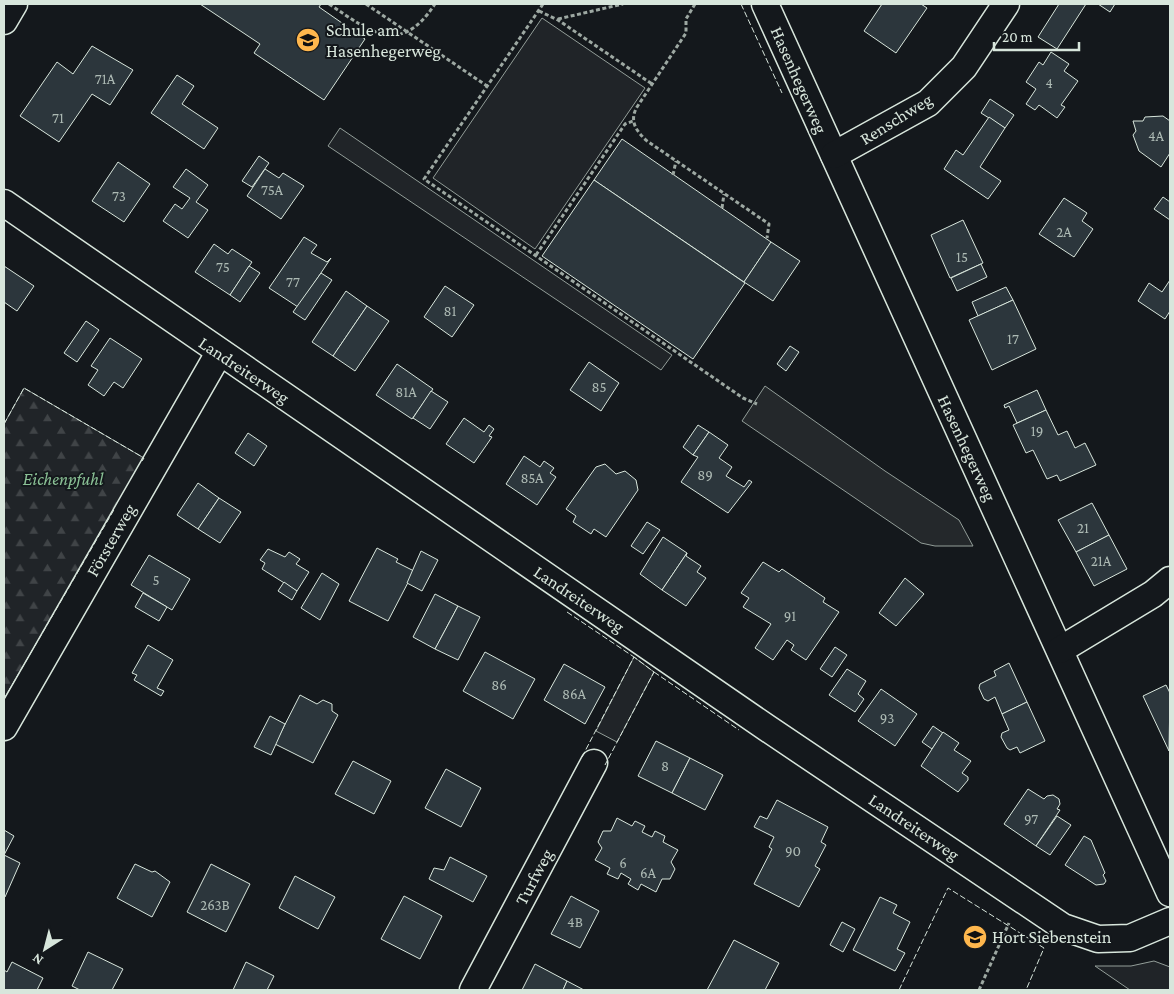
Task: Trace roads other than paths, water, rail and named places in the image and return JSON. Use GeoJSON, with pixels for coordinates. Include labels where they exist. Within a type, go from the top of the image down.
{"type":"FeatureCollection","features":[{"type":"Feature","properties":{"kind":"street"},"geometry":{"type":"LineString","coordinates":[[4,21],[14,4]]}},
{"type":"Feature","properties":{"kind":"street","name":"Hasenhegerweg"},"geometry":{"type":"LineString","coordinates":[[765,4],[1170,893]]}},
{"type":"Feature","properties":{"kind":"street","name":"Renschweg"},"geometry":{"type":"LineString","coordinates":[[834,155],[928,102],[964,67],[1006,4]]}},
{"type":"Feature","properties":{"kind":"street","name":"Landreiterweg"},"geometry":{"type":"LineString","coordinates":[[4,204],[219,353],[1063,927],[1098,939],[1130,938],[1170,920]]}},
{"type":"Feature","properties":{"kind":"street","name":"Försterweg"},"geometry":{"type":"LineString","coordinates":[[4,726],[219,353]]}},
{"type":"Feature","properties":{"kind":"street"},"geometry":{"type":"LineString","coordinates":[[1060,650],[1153,594],[1170,580]]}},
{"type":"Feature","properties":{"kind":"street","name":"Turfweg"},"geometry":{"type":"LineString","coordinates":[[473,990],[594,763]]}},
{"type":"Feature","properties":{"kind":"place","name":"Schule am Hasenhegerweg"},"geometry":{"type":"Point","coordinates":[308,40]}},
{"type":"Feature","properties":{"kind":"place","name":"Hort Siebenstein"},"geometry":{"type":"Point","coordinates":[975,937]}},
{"type":"Feature","properties":{"kind":"park label","name":"Eichenpfuhl"},"geometry":{"type":"Point","coordinates":[63,479]}}]}
